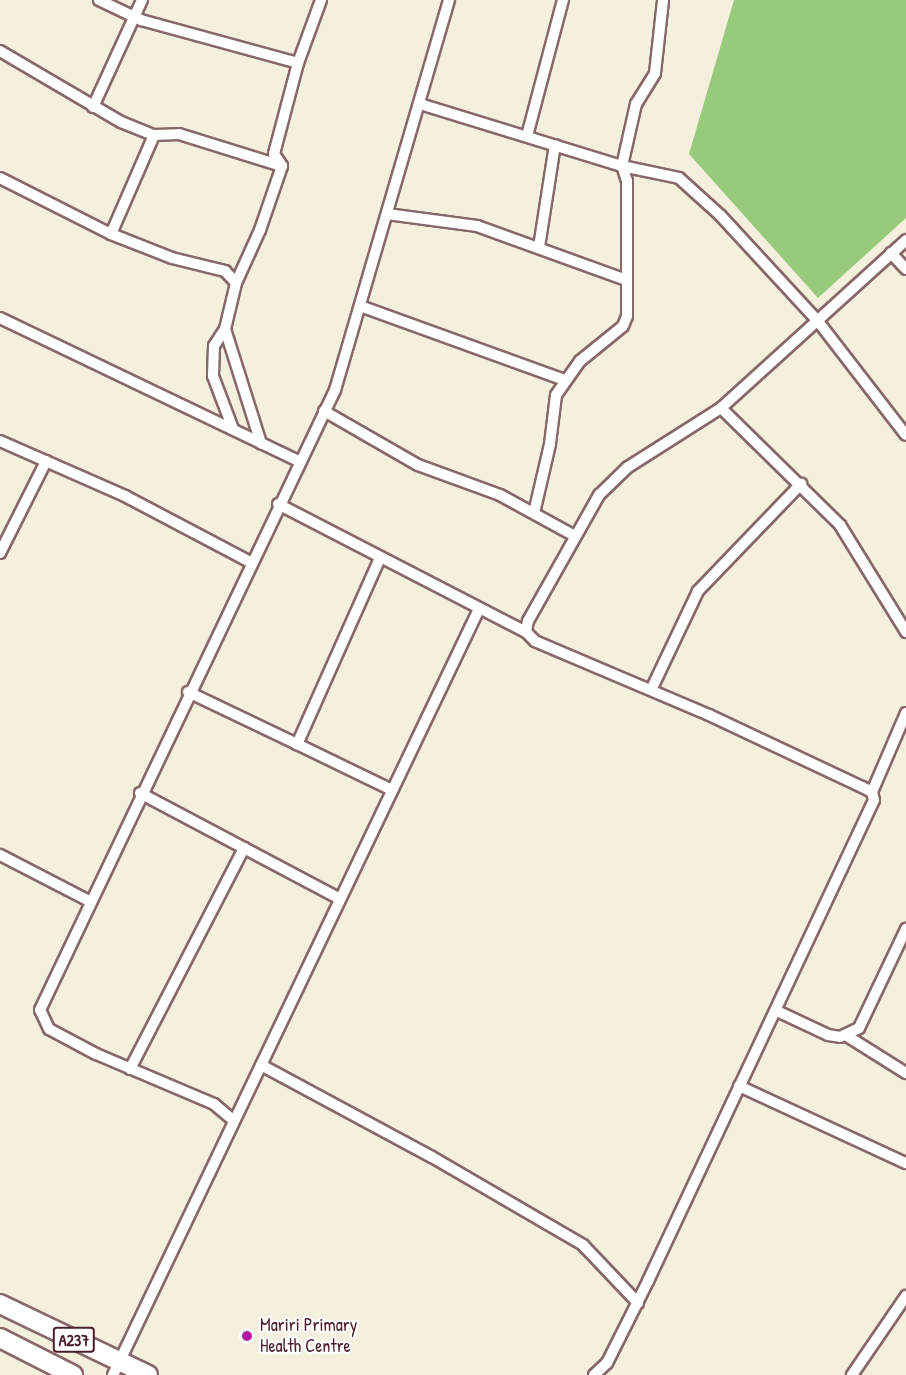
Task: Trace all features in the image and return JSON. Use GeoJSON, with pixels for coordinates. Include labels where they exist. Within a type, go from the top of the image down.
{"type":"FeatureCollection","features":[{"type":"Feature","properties":{"kind":"highway","name":"A237"},"geometry":{"type":"LineString","coordinates":[[0,1304],[116,1368],[148,1375]]}},
{"type":"Feature","properties":{"kind":"highway","name":"A237"},"geometry":{"type":"LineString","coordinates":[[0,1338],[73,1375]]}},
{"type":"Feature","properties":{"kind":"street"},"geometry":{"type":"LineString","coordinates":[[99,0],[135,18],[298,63]]}},
{"type":"Feature","properties":{"kind":"street"},"geometry":{"type":"LineString","coordinates":[[93,107],[142,0]]}},
{"type":"Feature","properties":{"kind":"street"},"geometry":{"type":"LineString","coordinates":[[282,166],[274,154],[298,63],[321,0]]}},
{"type":"Feature","properties":{"kind":"street"},"geometry":{"type":"LineString","coordinates":[[527,136],[563,0]]}},
{"type":"Feature","properties":{"kind":"street"},"geometry":{"type":"LineString","coordinates":[[534,513],[550,444],[556,395],[564,380],[623,326],[627,181],[622,166],[636,104],[655,74],[663,0]]}},
{"type":"Feature","properties":{"kind":"street"},"geometry":{"type":"LineString","coordinates":[[233,1120],[214,1104],[130,1069],[49,1029],[40,1010],[188,692],[335,390],[420,104],[445,2]]}},
{"type":"Feature","properties":{"kind":"street"},"geometry":{"type":"LineString","coordinates":[[0,51],[93,107],[153,135],[168,131],[282,166]]}},
{"type":"Feature","properties":{"kind":"street"},"geometry":{"type":"LineString","coordinates":[[420,104],[622,166],[654,170],[687,184],[817,320],[906,435]]}},
{"type":"Feature","properties":{"kind":"street"},"geometry":{"type":"LineString","coordinates":[[111,234],[153,135]]}},
{"type":"Feature","properties":{"kind":"street"},"geometry":{"type":"LineString","coordinates":[[538,247],[555,145]]}},
{"type":"Feature","properties":{"kind":"street"},"geometry":{"type":"LineString","coordinates":[[233,429],[213,376],[214,346],[225,329],[236,283],[260,230],[282,166]]}},
{"type":"Feature","properties":{"kind":"street"},"geometry":{"type":"LineString","coordinates":[[0,177],[111,234],[172,258],[225,271],[236,283]]}},
{"type":"Feature","properties":{"kind":"street"},"geometry":{"type":"LineString","coordinates":[[387,214],[477,226],[626,280]]}},
{"type":"Feature","properties":{"kind":"street"},"geometry":{"type":"LineString","coordinates":[[526,632],[573,535],[599,495],[628,467],[721,408],[906,240]]}},
{"type":"Feature","properties":{"kind":"street"},"geometry":{"type":"LineString","coordinates":[[891,253],[906,269]]}},
{"type":"Feature","properties":{"kind":"street"},"geometry":{"type":"LineString","coordinates":[[360,306],[564,380]]}},
{"type":"Feature","properties":{"kind":"street"},"geometry":{"type":"LineString","coordinates":[[1,320],[300,461]]}},
{"type":"Feature","properties":{"kind":"street"},"geometry":{"type":"LineString","coordinates":[[225,329],[261,442]]}},
{"type":"Feature","properties":{"kind":"street"},"geometry":{"type":"LineString","coordinates":[[721,408],[801,484],[840,525],[906,632]]}},
{"type":"Feature","properties":{"kind":"street"},"geometry":{"type":"LineString","coordinates":[[324,411],[418,465],[500,495],[573,535]]}},
{"type":"Feature","properties":{"kind":"street"},"geometry":{"type":"LineString","coordinates":[[0,441],[125,496],[250,562]]}},
{"type":"Feature","properties":{"kind":"street"},"geometry":{"type":"LineString","coordinates":[[0,552],[46,461]]}},
{"type":"Feature","properties":{"kind":"street"},"geometry":{"type":"LineString","coordinates":[[652,688],[698,591],[801,484]]}},
{"type":"Feature","properties":{"kind":"street"},"geometry":{"type":"LineString","coordinates":[[278,504],[526,632],[535,641],[652,688],[872,792]]}},
{"type":"Feature","properties":{"kind":"street"},"geometry":{"type":"LineString","coordinates":[[297,744],[380,558]]}},
{"type":"Feature","properties":{"kind":"street"},"geometry":{"type":"LineString","coordinates":[[116,1368],[478,609]]}},
{"type":"Feature","properties":{"kind":"street"},"geometry":{"type":"LineString","coordinates":[[188,692],[392,790]]}},
{"type":"Feature","properties":{"kind":"street"},"geometry":{"type":"LineString","coordinates":[[594,1375],[607,1363],[638,1303],[739,1086],[777,1011],[869,814],[872,792],[901,744],[906,713]]}},
{"type":"Feature","properties":{"kind":"street"},"geometry":{"type":"LineString","coordinates":[[140,793],[340,898]]}},
{"type":"Feature","properties":{"kind":"street"},"geometry":{"type":"LineString","coordinates":[[130,1069],[244,848]]}},
{"type":"Feature","properties":{"kind":"street"},"geometry":{"type":"LineString","coordinates":[[0,855],[89,901]]}},
{"type":"Feature","properties":{"kind":"street"},"geometry":{"type":"LineString","coordinates":[[847,1036],[859,1028],[906,929]]}},
{"type":"Feature","properties":{"kind":"street"},"geometry":{"type":"LineString","coordinates":[[777,1011],[828,1035],[847,1036],[906,1073]]}},
{"type":"Feature","properties":{"kind":"street"},"geometry":{"type":"LineString","coordinates":[[261,1065],[432,1157],[583,1245],[638,1303]]}},
{"type":"Feature","properties":{"kind":"street"},"geometry":{"type":"LineString","coordinates":[[739,1086],[906,1163]]}},
{"type":"Feature","properties":{"kind":"street"},"geometry":{"type":"LineString","coordinates":[[852,1375],[906,1296]]}},
{"type":"Feature","properties":{"kind":"green space"},"geometry":{"type":"Polygon","coordinates":[[[734,0],[906,0],[906,218],[818,298],[689,154],[734,0]]]}},
{"type":"Feature","properties":{"kind":"place","name":"Mariri Primary Health Centre"},"geometry":{"type":"Point","coordinates":[247,1336]}}]}
